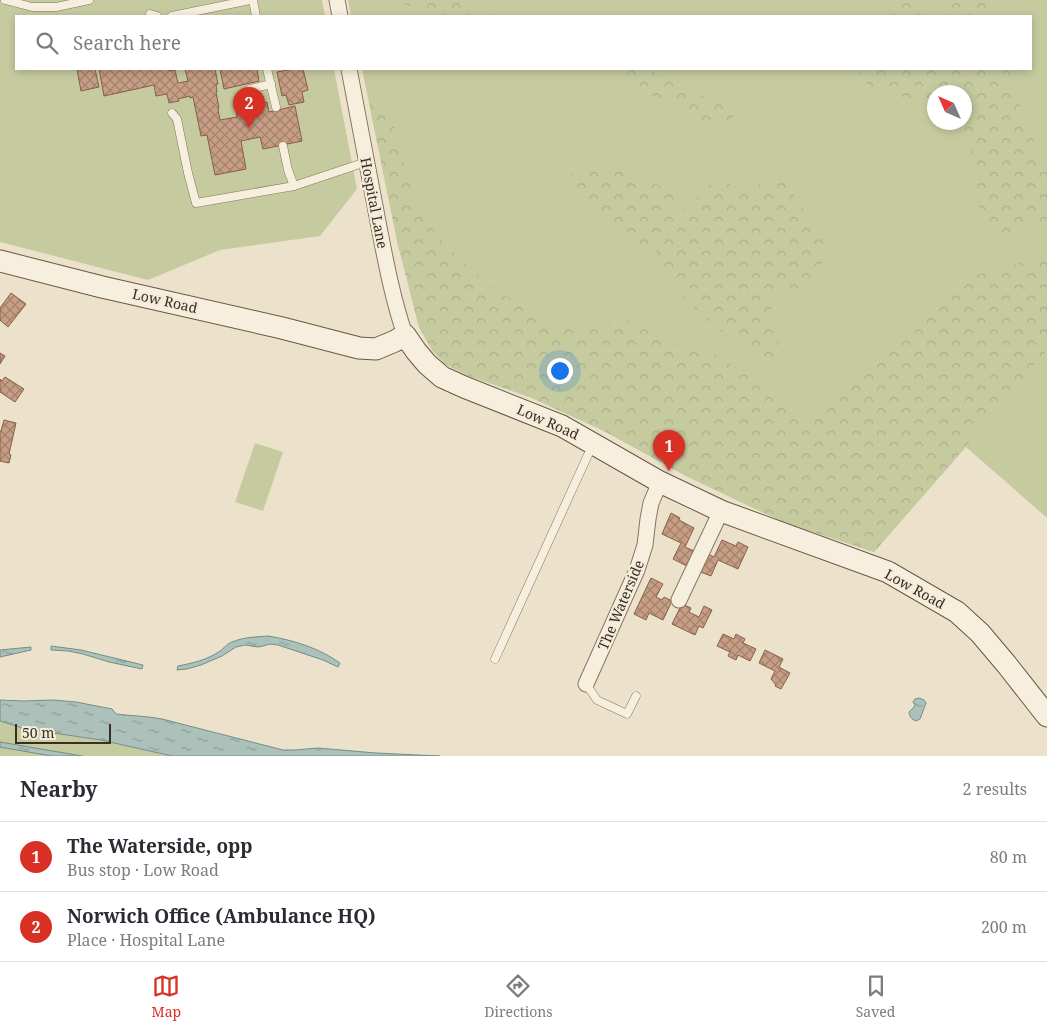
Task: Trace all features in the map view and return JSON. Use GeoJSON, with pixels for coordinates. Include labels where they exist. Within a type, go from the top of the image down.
{"type":"FeatureCollection","features":[{"type":"Feature","properties":{"kind":"street"},"geometry":{"type":"LineString","coordinates":[[337,0],[340,15]]}},
{"type":"Feature","properties":{"kind":"street","name":"Hospital Lane"},"geometry":{"type":"LineString","coordinates":[[350,70],[391,288],[405,335]]}},
{"type":"Feature","properties":{"kind":"street","name":"Low Road"},"geometry":{"type":"LineString","coordinates":[[0,261],[359,348],[376,349],[405,335],[427,364],[442,376],[464,387],[562,426],[660,482],[721,511],[888,572],[957,612],[980,633],[1047,716]]}},
{"type":"Feature","properties":{"kind":"street","name":"The Waterside"},"geometry":{"type":"LineString","coordinates":[[586,684],[586,666],[637,570],[645,546],[651,503],[660,482]]}},
{"type":"Feature","properties":{"kind":"street"},"geometry":{"type":"LineString","coordinates":[[679,600],[721,511]]}},
{"type":"Feature","properties":{"kind":"lane"},"geometry":{"type":"LineString","coordinates":[[5,0],[56,7],[88,0]]}},
{"type":"Feature","properties":{"kind":"lane"},"geometry":{"type":"LineString","coordinates":[[177,15],[251,0],[256,15]]}},
{"type":"Feature","properties":{"kind":"lane"},"geometry":{"type":"LineString","coordinates":[[267,70],[276,107]]}},
{"type":"Feature","properties":{"kind":"lane"},"geometry":{"type":"LineString","coordinates":[[250,89],[271,84]]}},
{"type":"Feature","properties":{"kind":"lane"},"geometry":{"type":"LineString","coordinates":[[172,113],[177,119],[196,203],[294,186],[366,162]]}},
{"type":"Feature","properties":{"kind":"lane"},"geometry":{"type":"LineString","coordinates":[[283,146],[288,170],[294,186]]}},
{"type":"Feature","properties":{"kind":"lane"},"geometry":{"type":"LineString","coordinates":[[495,659],[593,444]]}},
{"type":"Feature","properties":{"kind":"lane"},"geometry":{"type":"LineString","coordinates":[[586,684],[597,700],[627,714],[636,696]]}},
{"type":"Feature","properties":{"kind":"green space"},"geometry":{"type":"Polygon","coordinates":[[[0,0],[322,0],[325,15],[15,15],[15,70],[334,70],[357,189],[320,236],[220,250],[148,280],[0,242],[0,0]]]}},
{"type":"Feature","properties":{"kind":"green space"},"geometry":{"type":"Polygon","coordinates":[[[348,0],[1047,0],[1047,518],[966,447],[874,552],[783,522],[688,477],[604,431],[532,398],[469,376],[445,364],[432,350],[419,327],[398,245],[362,70],[1032,70],[1032,15],[351,15],[348,0]]]}},
{"type":"Feature","properties":{"kind":"green space"},"geometry":{"type":"Polygon","coordinates":[[[396,0],[459,0],[473,9],[496,15],[431,15],[396,0]]]}},
{"type":"Feature","properties":{"kind":"green space"},"geometry":{"type":"Polygon","coordinates":[[[906,0],[920,6],[932,15],[892,15],[906,0]]]}},
{"type":"Feature","properties":{"kind":"green space"},"geometry":{"type":"Polygon","coordinates":[[[931,0],[986,0],[990,15],[944,15],[931,0]]]}},
{"type":"Feature","properties":{"kind":"green space"},"geometry":{"type":"Polygon","coordinates":[[[632,70],[649,70],[730,108],[734,114],[733,119],[729,125],[724,127],[712,125],[630,85],[626,80],[627,73],[632,70]]]}},
{"type":"Feature","properties":{"kind":"green space"},"geometry":{"type":"Polygon","coordinates":[[[861,70],[983,70],[1011,92],[1021,107],[1042,158],[1047,163],[1047,219],[1017,234],[995,235],[984,224],[981,217],[975,165],[969,146],[959,130],[972,130],[972,85],[927,85],[927,107],[868,85],[859,74],[861,70]]]}},
{"type":"Feature","properties":{"kind":"green space"},"geometry":{"type":"Polygon","coordinates":[[[997,70],[1014,70],[1015,77],[1006,76],[997,70]]]}},
{"type":"Feature","properties":{"kind":"green space"},"geometry":{"type":"Polygon","coordinates":[[[369,102],[383,108],[394,125],[413,196],[438,237],[487,285],[557,326],[627,320],[683,346],[703,346],[749,377],[779,405],[804,419],[813,417],[854,374],[922,314],[973,275],[1001,271],[1036,255],[1047,247],[1047,350],[874,552],[783,522],[688,477],[604,431],[532,398],[469,376],[445,364],[432,350],[419,327],[398,245],[369,102]]]}},
{"type":"Feature","properties":{"kind":"green space"},"geometry":{"type":"Polygon","coordinates":[[[581,166],[622,171],[677,192],[677,214],[655,248],[644,251],[575,186],[571,170],[581,166]]]}},
{"type":"Feature","properties":{"kind":"green space"},"geometry":{"type":"Polygon","coordinates":[[[782,177],[792,186],[795,201],[811,216],[826,242],[821,267],[813,286],[794,297],[775,295],[772,301],[771,306],[779,338],[776,358],[763,356],[747,349],[722,332],[678,293],[654,255],[676,217],[710,185],[728,183],[740,189],[752,189],[769,178],[782,177]]]}},
{"type":"Feature","properties":{"kind":"green space"},"geometry":{"type":"Polygon","coordinates":[[[255,443],[283,452],[263,511],[235,502],[255,443]]]}},
{"type":"Feature","properties":{"kind":"green space"},"geometry":{"type":"Polygon","coordinates":[[[0,721],[50,733],[101,740],[172,756],[0,756],[0,721]]]}},
{"type":"Feature","properties":{"kind":"water"},"geometry":{"type":"Polygon","coordinates":[[[268,636],[306,645],[340,663],[338,667],[278,645],[270,644],[258,647],[245,645],[236,647],[222,656],[201,665],[177,670],[178,666],[210,657],[236,640],[268,636]]]}},
{"type":"Feature","properties":{"kind":"water"},"geometry":{"type":"Polygon","coordinates":[[[51,646],[81,650],[143,665],[142,669],[83,654],[51,650],[51,646]]]}},
{"type":"Feature","properties":{"kind":"water"},"geometry":{"type":"Polygon","coordinates":[[[31,647],[31,650],[0,657],[0,650],[31,647]]]}},
{"type":"Feature","properties":{"kind":"water"},"geometry":{"type":"Polygon","coordinates":[[[919,698],[926,703],[920,719],[916,721],[911,718],[909,712],[915,705],[913,702],[915,699],[919,698]]]}},
{"type":"Feature","properties":{"kind":"water"},"geometry":{"type":"Polygon","coordinates":[[[0,700],[76,702],[112,709],[116,714],[162,719],[283,750],[318,748],[440,756],[172,756],[101,740],[26,729],[0,721],[0,700]]]}},
{"type":"Feature","properties":{"kind":"water"},"geometry":{"type":"Polygon","coordinates":[[[0,742],[82,756],[51,756],[0,747],[0,742]]]}},
{"type":"Feature","properties":{"kind":"building"},"geometry":{"type":"Polygon","coordinates":[[[77,70],[95,70],[99,87],[81,91],[77,70]]]}},
{"type":"Feature","properties":{"kind":"building"},"geometry":{"type":"Polygon","coordinates":[[[99,70],[175,70],[178,83],[188,81],[185,70],[215,70],[220,120],[237,117],[236,109],[267,102],[269,112],[295,106],[302,141],[263,149],[260,137],[241,141],[246,169],[215,175],[207,135],[201,136],[193,97],[178,99],[179,101],[169,103],[167,94],[156,96],[154,85],[104,96],[99,70]]]}},
{"type":"Feature","properties":{"kind":"building"},"geometry":{"type":"Polygon","coordinates":[[[220,70],[257,70],[259,81],[224,89],[220,70]]]}},
{"type":"Feature","properties":{"kind":"building"},"geometry":{"type":"Polygon","coordinates":[[[303,70],[308,90],[302,92],[304,102],[289,105],[286,95],[282,96],[277,72],[303,70]]]}},
{"type":"Feature","properties":{"kind":"building"},"geometry":{"type":"Polygon","coordinates":[[[11,293],[26,304],[8,327],[0,320],[0,308],[11,293]]]}},
{"type":"Feature","properties":{"kind":"building"},"geometry":{"type":"Polygon","coordinates":[[[0,353],[5,356],[0,364],[0,353]]]}},
{"type":"Feature","properties":{"kind":"building"},"geometry":{"type":"Polygon","coordinates":[[[5,377],[24,389],[15,402],[0,392],[0,379],[2,381],[5,377]]]}},
{"type":"Feature","properties":{"kind":"building"},"geometry":{"type":"Polygon","coordinates":[[[4,420],[16,423],[9,454],[11,455],[9,463],[0,461],[0,431],[4,420]]]}},
{"type":"Feature","properties":{"kind":"building"},"geometry":{"type":"Polygon","coordinates":[[[671,513],[694,528],[685,547],[694,551],[687,566],[673,559],[681,543],[662,534],[671,513]]]}},
{"type":"Feature","properties":{"kind":"building"},"geometry":{"type":"Polygon","coordinates":[[[722,540],[736,546],[738,542],[748,547],[738,569],[718,560],[711,576],[698,571],[706,553],[714,557],[722,540]]]}},
{"type":"Feature","properties":{"kind":"building"},"geometry":{"type":"Polygon","coordinates":[[[651,578],[663,584],[656,597],[662,600],[664,597],[672,601],[663,620],[649,613],[646,620],[634,614],[651,578]]]}},
{"type":"Feature","properties":{"kind":"building"},"geometry":{"type":"Polygon","coordinates":[[[682,604],[691,608],[689,612],[699,617],[704,606],[712,610],[703,628],[699,626],[695,635],[672,624],[682,604]]]}},
{"type":"Feature","properties":{"kind":"building"},"geometry":{"type":"Polygon","coordinates":[[[723,634],[734,639],[736,634],[745,639],[743,643],[756,649],[750,661],[738,655],[736,660],[728,656],[730,652],[717,646],[723,634]]]}},
{"type":"Feature","properties":{"kind":"building"},"geometry":{"type":"Polygon","coordinates":[[[765,650],[783,659],[779,667],[790,673],[781,689],[775,686],[771,679],[775,671],[759,663],[765,650]]]}},
{"type":"Feature","properties":{"kind":"place","name":"Norwich Office (Ambulance HQ)"},"geometry":{"type":"Point","coordinates":[249,128]}},
{"type":"Feature","properties":{"kind":"place","name":"The Waterside, opp"},"geometry":{"type":"Point","coordinates":[669,471]}}]}
